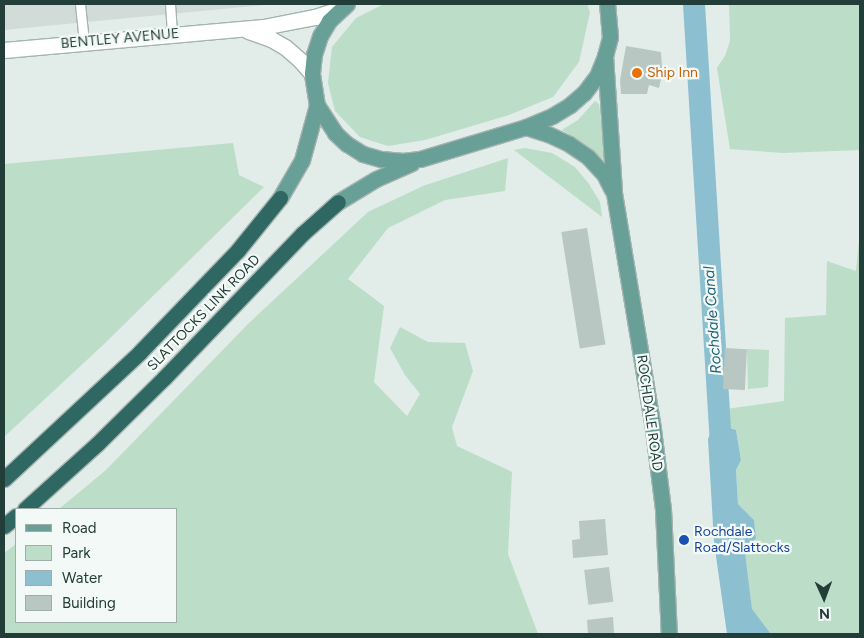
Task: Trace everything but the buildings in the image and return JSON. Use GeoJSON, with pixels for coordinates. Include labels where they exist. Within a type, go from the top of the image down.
{"type":"FeatureCollection","features":[{"type":"Feature","properties":{"kind":"highway","name":"SLATTOCKS LINK ROAD"},"geometry":{"type":"LineString","coordinates":[[4,480],[140,352],[238,250],[280,198]]}},
{"type":"Feature","properties":{"kind":"highway","name":"SLATTOCKS LINK ROAD"},"geometry":{"type":"LineString","coordinates":[[26,508],[97,444],[171,371],[302,234],[338,202]]}},
{"type":"Feature","properties":{"kind":"highway"},"geometry":{"type":"LineString","coordinates":[[4,526],[15,517]]}},
{"type":"Feature","properties":{"kind":"main road"},"geometry":{"type":"LineString","coordinates":[[344,6],[320,36],[314,54],[312,74],[317,105],[335,133],[347,144],[363,154],[381,159],[403,161],[420,159],[526,127],[552,116],[570,105],[584,94],[597,76],[605,56],[610,37],[608,5]]}},
{"type":"Feature","properties":{"kind":"main road","name":"ROCHDALE ROAD"},"geometry":{"type":"LineString","coordinates":[[605,56],[614,193],[653,429],[663,509],[669,634]]}},
{"type":"Feature","properties":{"kind":"main road","name":"SLATTOCKS LINK ROAD"},"geometry":{"type":"LineString","coordinates":[[280,198],[302,160],[317,105]]}},
{"type":"Feature","properties":{"kind":"main road","name":"ROCHDALE ROAD"},"geometry":{"type":"LineString","coordinates":[[526,127],[548,134],[569,144],[588,157],[604,174],[614,193]]}},
{"type":"Feature","properties":{"kind":"main road","name":"SLATTOCKS LINK ROAD"},"geometry":{"type":"LineString","coordinates":[[338,202],[376,179],[420,159]]}},
{"type":"Feature","properties":{"kind":"street","name":"BENTLEY AVENUE"},"geometry":{"type":"LineString","coordinates":[[4,50],[289,23],[344,6]]}},
{"type":"Feature","properties":{"kind":"street"},"geometry":{"type":"LineString","coordinates":[[236,29],[271,39],[293,53],[312,74]]}},
{"type":"Feature","properties":{"kind":"lane"},"geometry":{"type":"LineString","coordinates":[[80,4],[84,42]]}},
{"type":"Feature","properties":{"kind":"lane"},"geometry":{"type":"LineString","coordinates":[[170,4],[172,35]]}},
{"type":"Feature","properties":{"kind":"shaded area"},"geometry":{"type":"Polygon","coordinates":[[[4,4],[274,4],[4,30],[4,4]]]}},
{"type":"Feature","properties":{"kind":"green space"},"geometry":{"type":"Polygon","coordinates":[[[384,4],[587,4],[590,12],[579,62],[553,97],[509,115],[425,140],[388,146],[360,137],[335,111],[328,83],[332,47],[356,18],[384,4]]]}},
{"type":"Feature","properties":{"kind":"green space"},"geometry":{"type":"Polygon","coordinates":[[[729,4],[860,4],[860,150],[783,153],[730,149],[717,68],[725,56],[730,41],[729,4]]]}},
{"type":"Feature","properties":{"kind":"green space"},"geometry":{"type":"Polygon","coordinates":[[[595,101],[599,104],[605,155],[602,159],[589,147],[562,130],[578,120],[595,101]]]}},
{"type":"Feature","properties":{"kind":"green space"},"geometry":{"type":"Polygon","coordinates":[[[233,143],[239,175],[264,187],[102,346],[4,437],[4,164],[233,143]]]}},
{"type":"Feature","properties":{"kind":"green space"},"geometry":{"type":"Polygon","coordinates":[[[525,148],[552,153],[575,167],[589,184],[600,202],[602,217],[514,150],[525,148]]]}},
{"type":"Feature","properties":{"kind":"green space"},"geometry":{"type":"Polygon","coordinates":[[[508,158],[505,191],[445,200],[388,228],[348,279],[384,306],[374,382],[407,416],[420,394],[405,375],[390,348],[400,327],[428,342],[465,343],[473,371],[452,427],[457,446],[512,472],[508,554],[538,634],[4,634],[4,553],[15,545],[15,623],[178,623],[178,508],[60,508],[106,470],[249,323],[368,212],[423,186],[508,158]]]}},
{"type":"Feature","properties":{"kind":"green space"},"geometry":{"type":"Polygon","coordinates":[[[860,232],[860,634],[771,634],[752,609],[745,552],[756,538],[754,520],[738,504],[736,470],[741,460],[736,430],[727,427],[726,409],[784,401],[785,318],[826,315],[827,261],[856,271],[860,232]]]}},
{"type":"Feature","properties":{"kind":"green space"},"geometry":{"type":"Polygon","coordinates":[[[747,349],[769,350],[768,387],[748,389],[747,349]]]}},
{"type":"Feature","properties":{"kind":"water"},"geometry":{"type":"Polygon","coordinates":[[[712,409],[726,409],[727,427],[736,430],[741,460],[736,470],[738,504],[754,520],[756,538],[745,552],[752,609],[771,634],[727,634],[714,542],[708,439],[714,424],[712,409]]]}},
{"type":"Feature","properties":{"kind":"waterway","name":"Rochdale Canal"},"geometry":{"type":"LineString","coordinates":[[694,4],[721,440]]}},
{"type":"Feature","properties":{"kind":"place","name":"Ship Inn"},"geometry":{"type":"Point","coordinates":[637,73]}},
{"type":"Feature","properties":{"kind":"place","name":"Rochdale Road/Slattocks"},"geometry":{"type":"Point","coordinates":[684,540]}}]}
